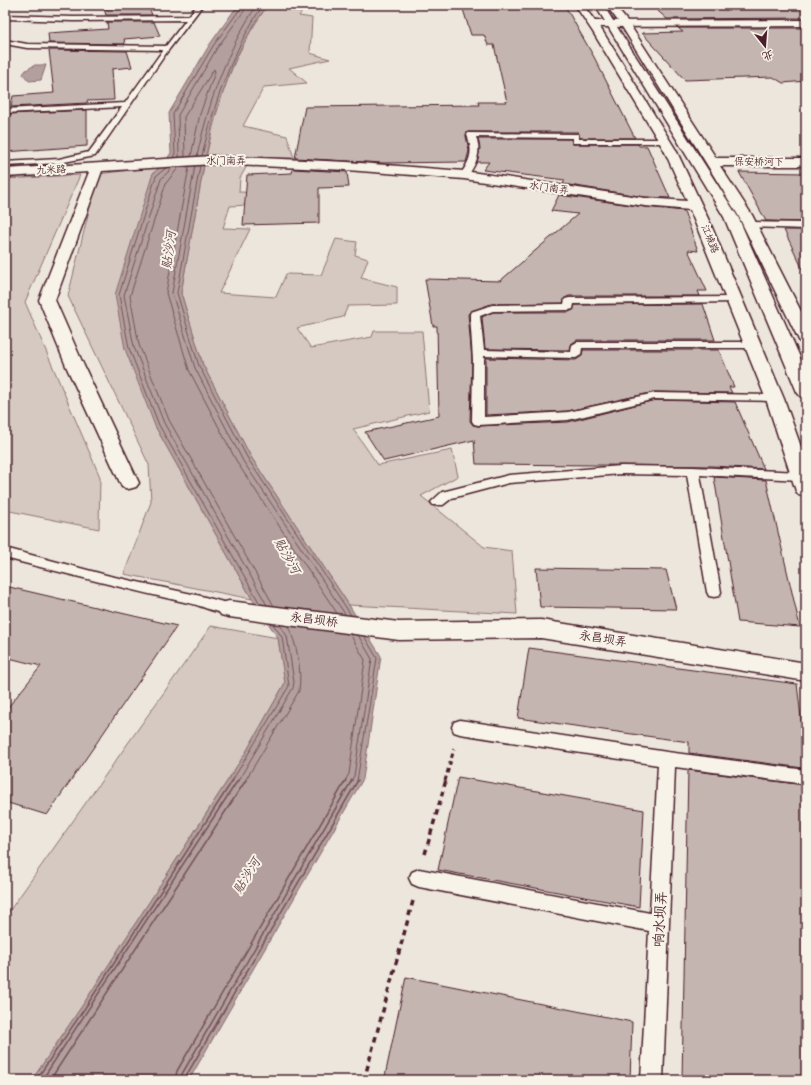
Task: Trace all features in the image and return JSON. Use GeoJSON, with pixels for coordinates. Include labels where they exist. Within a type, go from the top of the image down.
{"type":"FeatureCollection","features":[{"type":"Feature","properties":{"kind":"street","name":"江城路"},"geometry":{"type":"LineString","coordinates":[[579,5],[593,24],[670,150],[695,206],[775,399],[806,491]]}},
{"type":"Feature","properties":{"kind":"street"},"geometry":{"type":"LineString","coordinates":[[598,5],[731,217],[806,392]]}},
{"type":"Feature","properties":{"kind":"street"},"geometry":{"type":"LineString","coordinates":[[610,5],[625,24],[750,225],[806,338]]}},
{"type":"Feature","properties":{"kind":"street"},"geometry":{"type":"LineString","coordinates":[[593,24],[806,23]]}},
{"type":"Feature","properties":{"kind":"street","name":"水门南弄"},"geometry":{"type":"LineString","coordinates":[[97,168],[213,160],[339,165],[464,175],[645,202],[695,206]]}},
{"type":"Feature","properties":{"kind":"street","name":"保安桥河下"},"geometry":{"type":"LineString","coordinates":[[712,162],[806,162]]}},
{"type":"Feature","properties":{"kind":"street"},"geometry":{"type":"LineString","coordinates":[[97,168],[47,300],[75,366],[129,483]]}},
{"type":"Feature","properties":{"kind":"street","name":"九米路"},"geometry":{"type":"LineString","coordinates":[[5,173],[97,168]]}},
{"type":"Feature","properties":{"kind":"street","name":"永昌坝桥"},"geometry":{"type":"LineString","coordinates":[[229,609],[398,631]]}},
{"type":"Feature","properties":{"kind":"street","name":"永昌坝弄"},"geometry":{"type":"LineString","coordinates":[[398,631],[541,629],[806,672]]}},
{"type":"Feature","properties":{"kind":"lane"},"geometry":{"type":"LineString","coordinates":[[5,164],[59,161],[92,154],[167,48],[200,5]]}},
{"type":"Feature","properties":{"kind":"lane"},"geometry":{"type":"LineString","coordinates":[[5,17],[73,19],[189,18]]}},
{"type":"Feature","properties":{"kind":"lane"},"geometry":{"type":"LineString","coordinates":[[5,42],[28,46],[167,48]]}},
{"type":"Feature","properties":{"kind":"lane"},"geometry":{"type":"LineString","coordinates":[[5,111],[126,105]]}},
{"type":"Feature","properties":{"kind":"lane"},"geometry":{"type":"LineString","coordinates":[[464,175],[474,162],[476,147],[471,135],[575,136],[576,141],[665,141]]}},
{"type":"Feature","properties":{"kind":"lane"},"geometry":{"type":"LineString","coordinates":[[750,225],[806,226]]}},
{"type":"Feature","properties":{"kind":"lane"},"geometry":{"type":"LineString","coordinates":[[734,300],[569,301],[569,307],[492,308],[476,314],[478,353],[478,420],[568,416],[655,396],[775,399]]}},
{"type":"Feature","properties":{"kind":"lane"},"geometry":{"type":"LineString","coordinates":[[478,353],[576,355],[577,345],[753,345]]}},
{"type":"Feature","properties":{"kind":"lane"},"geometry":{"type":"LineString","coordinates":[[438,502],[447,495],[509,479],[621,470],[693,471],[801,476]]}},
{"type":"Feature","properties":{"kind":"lane"},"geometry":{"type":"LineString","coordinates":[[693,471],[714,592]]}},
{"type":"Feature","properties":{"kind":"lane"},"geometry":{"type":"LineString","coordinates":[[5,553],[110,581],[201,600],[229,609]]}},
{"type":"Feature","properties":{"kind":"lane"},"geometry":{"type":"LineString","coordinates":[[460,727],[667,759],[806,777]]}},
{"type":"Feature","properties":{"kind":"lane","name":"响水坝弄"},"geometry":{"type":"LineString","coordinates":[[652,1080],[667,759]]}},
{"type":"Feature","properties":{"kind":"lane"},"geometry":{"type":"LineString","coordinates":[[419,878],[660,924]]}},
{"type":"Feature","properties":{"kind":"shaded area"},"geometry":{"type":"Polygon","coordinates":[[[268,5],[297,5],[297,7],[305,7],[299,16],[312,18],[310,53],[330,59],[289,68],[307,83],[264,87],[243,126],[287,136],[294,158],[206,158],[216,116],[228,78],[245,41],[268,5]]]}},
{"type":"Feature","properties":{"kind":"shaded area"},"geometry":{"type":"Polygon","coordinates":[[[204,165],[247,166],[240,178],[239,192],[268,193],[266,204],[230,206],[223,228],[250,229],[219,293],[276,297],[286,274],[321,275],[336,239],[357,242],[355,255],[368,259],[361,278],[397,287],[397,305],[348,306],[343,317],[297,328],[311,348],[372,337],[374,331],[422,331],[429,411],[353,429],[378,465],[452,450],[458,476],[421,496],[484,547],[512,551],[517,614],[349,605],[251,457],[203,365],[181,293],[204,165]]]}},
{"type":"Feature","properties":{"kind":"shaded area"},"geometry":{"type":"Polygon","coordinates":[[[162,166],[155,426],[252,599],[124,574],[151,502],[149,465],[68,296],[98,174],[162,166]]]}},
{"type":"Feature","properties":{"kind":"shaded area"},"geometry":{"type":"Polygon","coordinates":[[[80,175],[25,302],[100,477],[99,529],[5,510],[5,179],[80,175]]]}},
{"type":"Feature","properties":{"kind":"shaded area"},"geometry":{"type":"Polygon","coordinates":[[[211,626],[278,638],[285,683],[246,752],[84,1003],[32,1080],[5,1080],[5,917],[211,626]]]}},
{"type":"Feature","properties":{"kind":"water","name":"贴沙河"},"geometry":{"type":"Polygon","coordinates":[[[238,5],[268,5],[255,23],[235,59],[214,118],[181,293],[203,365],[251,457],[381,656],[363,779],[189,1080],[32,1080],[84,1003],[246,752],[285,683],[278,638],[252,599],[155,426],[125,349],[115,295],[153,173],[162,166],[171,153],[169,113],[210,44],[238,5]]]}},
{"type":"Feature","properties":{"kind":"water"},"geometry":{"type":"Polygon","coordinates":[[[35,65],[46,65],[41,80],[29,81],[23,74],[26,70],[35,65]]]}},
{"type":"Feature","properties":{"kind":"building"},"geometry":{"type":"Polygon","coordinates":[[[125,5],[148,5],[152,15],[106,15],[104,9],[126,7],[125,5]]]}},
{"type":"Feature","properties":{"kind":"building"},"geometry":{"type":"Polygon","coordinates":[[[651,5],[806,5],[806,18],[667,19],[651,5]]]}},
{"type":"Feature","properties":{"kind":"building"},"geometry":{"type":"Polygon","coordinates":[[[462,6],[565,6],[594,57],[635,138],[580,138],[578,132],[468,132],[466,136],[469,151],[466,162],[383,163],[295,158],[305,107],[479,105],[478,102],[507,102],[494,45],[488,45],[484,35],[471,35],[462,6]]]}},
{"type":"Feature","properties":{"kind":"building"},"geometry":{"type":"Polygon","coordinates":[[[107,22],[154,22],[160,36],[124,39],[125,44],[49,43],[48,33],[108,29],[107,22]]]}},
{"type":"Feature","properties":{"kind":"building"},"geometry":{"type":"Polygon","coordinates":[[[678,28],[806,28],[806,81],[783,83],[773,77],[685,80],[642,33],[683,32],[678,28]]]}},
{"type":"Feature","properties":{"kind":"building"},"geometry":{"type":"Polygon","coordinates":[[[49,50],[127,51],[132,67],[112,69],[114,100],[11,107],[13,96],[54,93],[49,50]]]}},
{"type":"Feature","properties":{"kind":"building"},"geometry":{"type":"Polygon","coordinates":[[[87,110],[87,146],[5,152],[10,114],[87,110]]]}},
{"type":"Feature","properties":{"kind":"building"},"geometry":{"type":"Polygon","coordinates":[[[478,139],[571,139],[573,144],[638,144],[639,146],[647,146],[670,198],[645,197],[563,184],[565,180],[483,170],[489,162],[477,162],[480,148],[478,139]]]}},
{"type":"Feature","properties":{"kind":"building"},"geometry":{"type":"Polygon","coordinates":[[[293,169],[347,172],[349,187],[319,188],[319,223],[243,225],[247,175],[292,173],[293,169]]]}},
{"type":"Feature","properties":{"kind":"building"},"geometry":{"type":"Polygon","coordinates":[[[739,172],[806,173],[806,222],[766,221],[739,172]]]}},
{"type":"Feature","properties":{"kind":"building"},"geometry":{"type":"Polygon","coordinates":[[[559,195],[684,211],[698,251],[688,250],[707,291],[698,291],[700,296],[569,296],[565,298],[563,303],[492,304],[471,311],[468,314],[472,360],[470,421],[473,425],[478,426],[568,422],[655,400],[735,402],[764,469],[712,466],[476,464],[474,440],[384,461],[365,432],[439,416],[437,326],[433,326],[425,279],[500,281],[578,214],[551,211],[559,195]]]}},
{"type":"Feature","properties":{"kind":"building"},"geometry":{"type":"Polygon","coordinates":[[[784,230],[806,230],[806,276],[784,230]]]}},
{"type":"Feature","properties":{"kind":"building"},"geometry":{"type":"Polygon","coordinates":[[[703,304],[715,340],[577,340],[571,344],[570,350],[485,349],[482,317],[493,312],[569,312],[573,310],[575,305],[703,304]]]}},
{"type":"Feature","properties":{"kind":"building"},"geometry":{"type":"Polygon","coordinates":[[[583,350],[719,350],[734,387],[729,387],[732,393],[655,392],[568,411],[486,415],[486,358],[576,360],[582,356],[583,350]]]}},
{"type":"Feature","properties":{"kind":"building"},"geometry":{"type":"Polygon","coordinates":[[[714,477],[766,480],[800,627],[738,622],[714,477]]]}},
{"type":"Feature","properties":{"kind":"building"},"geometry":{"type":"Polygon","coordinates":[[[536,568],[666,570],[676,609],[540,607],[536,568]]]}},
{"type":"Feature","properties":{"kind":"building"},"geometry":{"type":"Polygon","coordinates":[[[5,586],[177,626],[47,815],[5,802],[5,711],[41,666],[5,657],[5,586]]]}},
{"type":"Feature","properties":{"kind":"building"},"geometry":{"type":"Polygon","coordinates":[[[529,648],[797,684],[806,759],[802,759],[803,768],[689,753],[689,742],[518,718],[529,648]]]}},
{"type":"Feature","properties":{"kind":"building"},"geometry":{"type":"Polygon","coordinates":[[[688,770],[804,785],[806,809],[806,1080],[682,1080],[688,770]]]}},
{"type":"Feature","properties":{"kind":"building"},"geometry":{"type":"Polygon","coordinates":[[[458,777],[644,810],[639,907],[438,870],[458,777]]]}},
{"type":"Feature","properties":{"kind":"building"},"geometry":{"type":"Polygon","coordinates":[[[406,977],[632,1022],[630,1080],[405,1080],[385,1076],[406,977]]]}}]}
